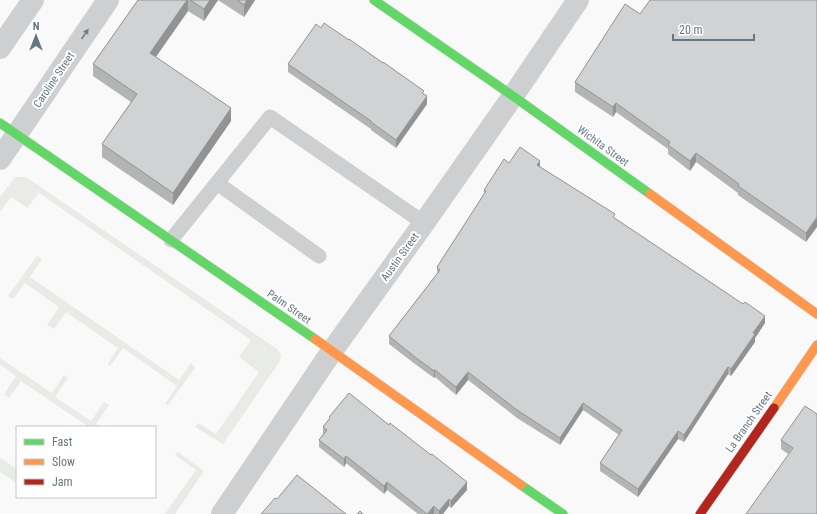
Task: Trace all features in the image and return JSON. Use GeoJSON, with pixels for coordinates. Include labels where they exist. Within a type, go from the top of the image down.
{"type":"FeatureCollection","features":[{"type":"Feature","properties":{"kind":"street"},"geometry":{"type":"LineString","coordinates":[[0,48],[34,0]]}},
{"type":"Feature","properties":{"kind":"street","name":"Caroline Street"},"geometry":{"type":"LineString","coordinates":[[0,159],[8,129],[108,0]]}},
{"type":"Feature","properties":{"kind":"street","name":"Wichita Street"},"geometry":{"type":"LineString","coordinates":[[374,0],[513,96],[817,314]]}},
{"type":"Feature","properties":{"kind":"street","name":"Austin Street"},"geometry":{"type":"LineString","coordinates":[[222,514],[332,351],[424,223],[578,0]]}},
{"type":"Feature","properties":{"kind":"street","name":"Palm Street"},"geometry":{"type":"LineString","coordinates":[[8,129],[332,351],[563,514]]}},
{"type":"Feature","properties":{"kind":"street","name":"La Branch Street"},"geometry":{"type":"LineString","coordinates":[[700,514],[817,344]]}},
{"type":"Feature","properties":{"kind":"lane"},"geometry":{"type":"LineString","coordinates":[[171,240],[270,117],[424,223]]}},
{"type":"Feature","properties":{"kind":"lane"},"geometry":{"type":"LineString","coordinates":[[217,183],[320,256]]}},
{"type":"Feature","properties":{"kind":"shaded area"},"geometry":{"type":"Polygon","coordinates":[[[15,177],[29,179],[277,349],[281,355],[280,361],[223,444],[195,427],[198,423],[216,434],[259,372],[239,357],[251,340],[39,193],[27,208],[11,197],[0,212],[0,197],[15,177]]]}},
{"type":"Feature","properties":{"kind":"shaded area"},"geometry":{"type":"Polygon","coordinates":[[[37,256],[42,259],[30,277],[179,380],[191,363],[195,368],[168,405],[165,404],[177,386],[123,348],[110,366],[108,364],[118,348],[66,312],[54,329],[47,325],[59,307],[25,283],[13,299],[8,296],[37,256]]]}},
{"type":"Feature","properties":{"kind":"shaded area"},"geometry":{"type":"Polygon","coordinates":[[[0,358],[52,393],[64,375],[68,378],[55,397],[91,421],[104,402],[109,405],[96,424],[99,426],[86,426],[21,381],[9,398],[4,394],[16,376],[0,364],[0,358]]]}},
{"type":"Feature","properties":{"kind":"shaded area"},"geometry":{"type":"Polygon","coordinates":[[[178,452],[204,471],[175,514],[165,514],[196,470],[175,455],[178,452]]]}},
{"type":"Feature","properties":{"kind":"shaded area"},"geometry":{"type":"Polygon","coordinates":[[[0,458],[16,468],[16,482],[0,472],[0,458]]]}},
{"type":"Feature","properties":{"kind":"building"},"geometry":{"type":"Polygon","coordinates":[[[138,0],[187,0],[150,53],[231,108],[173,193],[102,144],[137,94],[93,64],[138,0]]]}},
{"type":"Feature","properties":{"kind":"building"},"geometry":{"type":"Polygon","coordinates":[[[190,0],[210,0],[204,9],[190,0]]]}},
{"type":"Feature","properties":{"kind":"building"},"geometry":{"type":"Polygon","coordinates":[[[237,0],[247,0],[244,5],[237,0]]]}},
{"type":"Feature","properties":{"kind":"building"},"geometry":{"type":"Polygon","coordinates":[[[650,0],[817,0],[817,217],[806,233],[738,186],[739,184],[696,153],[690,161],[668,145],[670,142],[616,103],[613,107],[575,82],[625,4],[640,14],[650,0]]]}},
{"type":"Feature","properties":{"kind":"building"},"geometry":{"type":"Polygon","coordinates":[[[324,23],[424,91],[422,93],[427,96],[396,140],[288,64],[316,24],[321,28],[324,23]]]}},
{"type":"Feature","properties":{"kind":"building"},"geometry":{"type":"Polygon","coordinates":[[[520,147],[540,161],[537,165],[615,214],[613,217],[743,304],[745,302],[765,316],[753,333],[755,334],[731,369],[728,367],[684,435],[678,431],[638,489],[600,463],[622,430],[583,403],[560,438],[517,410],[468,372],[456,387],[389,336],[440,270],[437,267],[486,191],[484,190],[504,159],[509,163],[520,147]]]}},
{"type":"Feature","properties":{"kind":"building"},"geometry":{"type":"Polygon","coordinates":[[[349,393],[389,425],[390,423],[467,482],[451,501],[449,499],[439,511],[434,506],[427,514],[387,482],[384,486],[346,456],[344,459],[319,440],[327,430],[323,427],[330,418],[329,417],[349,393]]]}},
{"type":"Feature","properties":{"kind":"building"},"geometry":{"type":"Polygon","coordinates":[[[805,406],[817,414],[817,514],[746,514],[793,448],[781,440],[805,406]]]}},
{"type":"Feature","properties":{"kind":"building"},"geometry":{"type":"Polygon","coordinates":[[[297,475],[346,514],[261,514],[275,498],[277,499],[297,475]]]}},
{"type":"Feature","properties":{"kind":"traffic: fast"},"geometry":{"type":"LineString","coordinates":[[374,0],[513,96],[650,194]]}},
{"type":"Feature","properties":{"kind":"traffic: fast"},"geometry":{"type":"LineString","coordinates":[[0,123],[315,339]]}},
{"type":"Feature","properties":{"kind":"traffic: fast"},"geometry":{"type":"LineString","coordinates":[[521,485],[563,514]]}},
{"type":"Feature","properties":{"kind":"traffic: slow"},"geometry":{"type":"LineString","coordinates":[[650,194],[817,314]]}},
{"type":"Feature","properties":{"kind":"traffic: slow"},"geometry":{"type":"LineString","coordinates":[[315,339],[521,485]]}},
{"type":"Feature","properties":{"kind":"traffic: slow"},"geometry":{"type":"LineString","coordinates":[[774,408],[817,345]]}},
{"type":"Feature","properties":{"kind":"traffic: jam"},"geometry":{"type":"LineString","coordinates":[[700,514],[774,408]]}}]}
